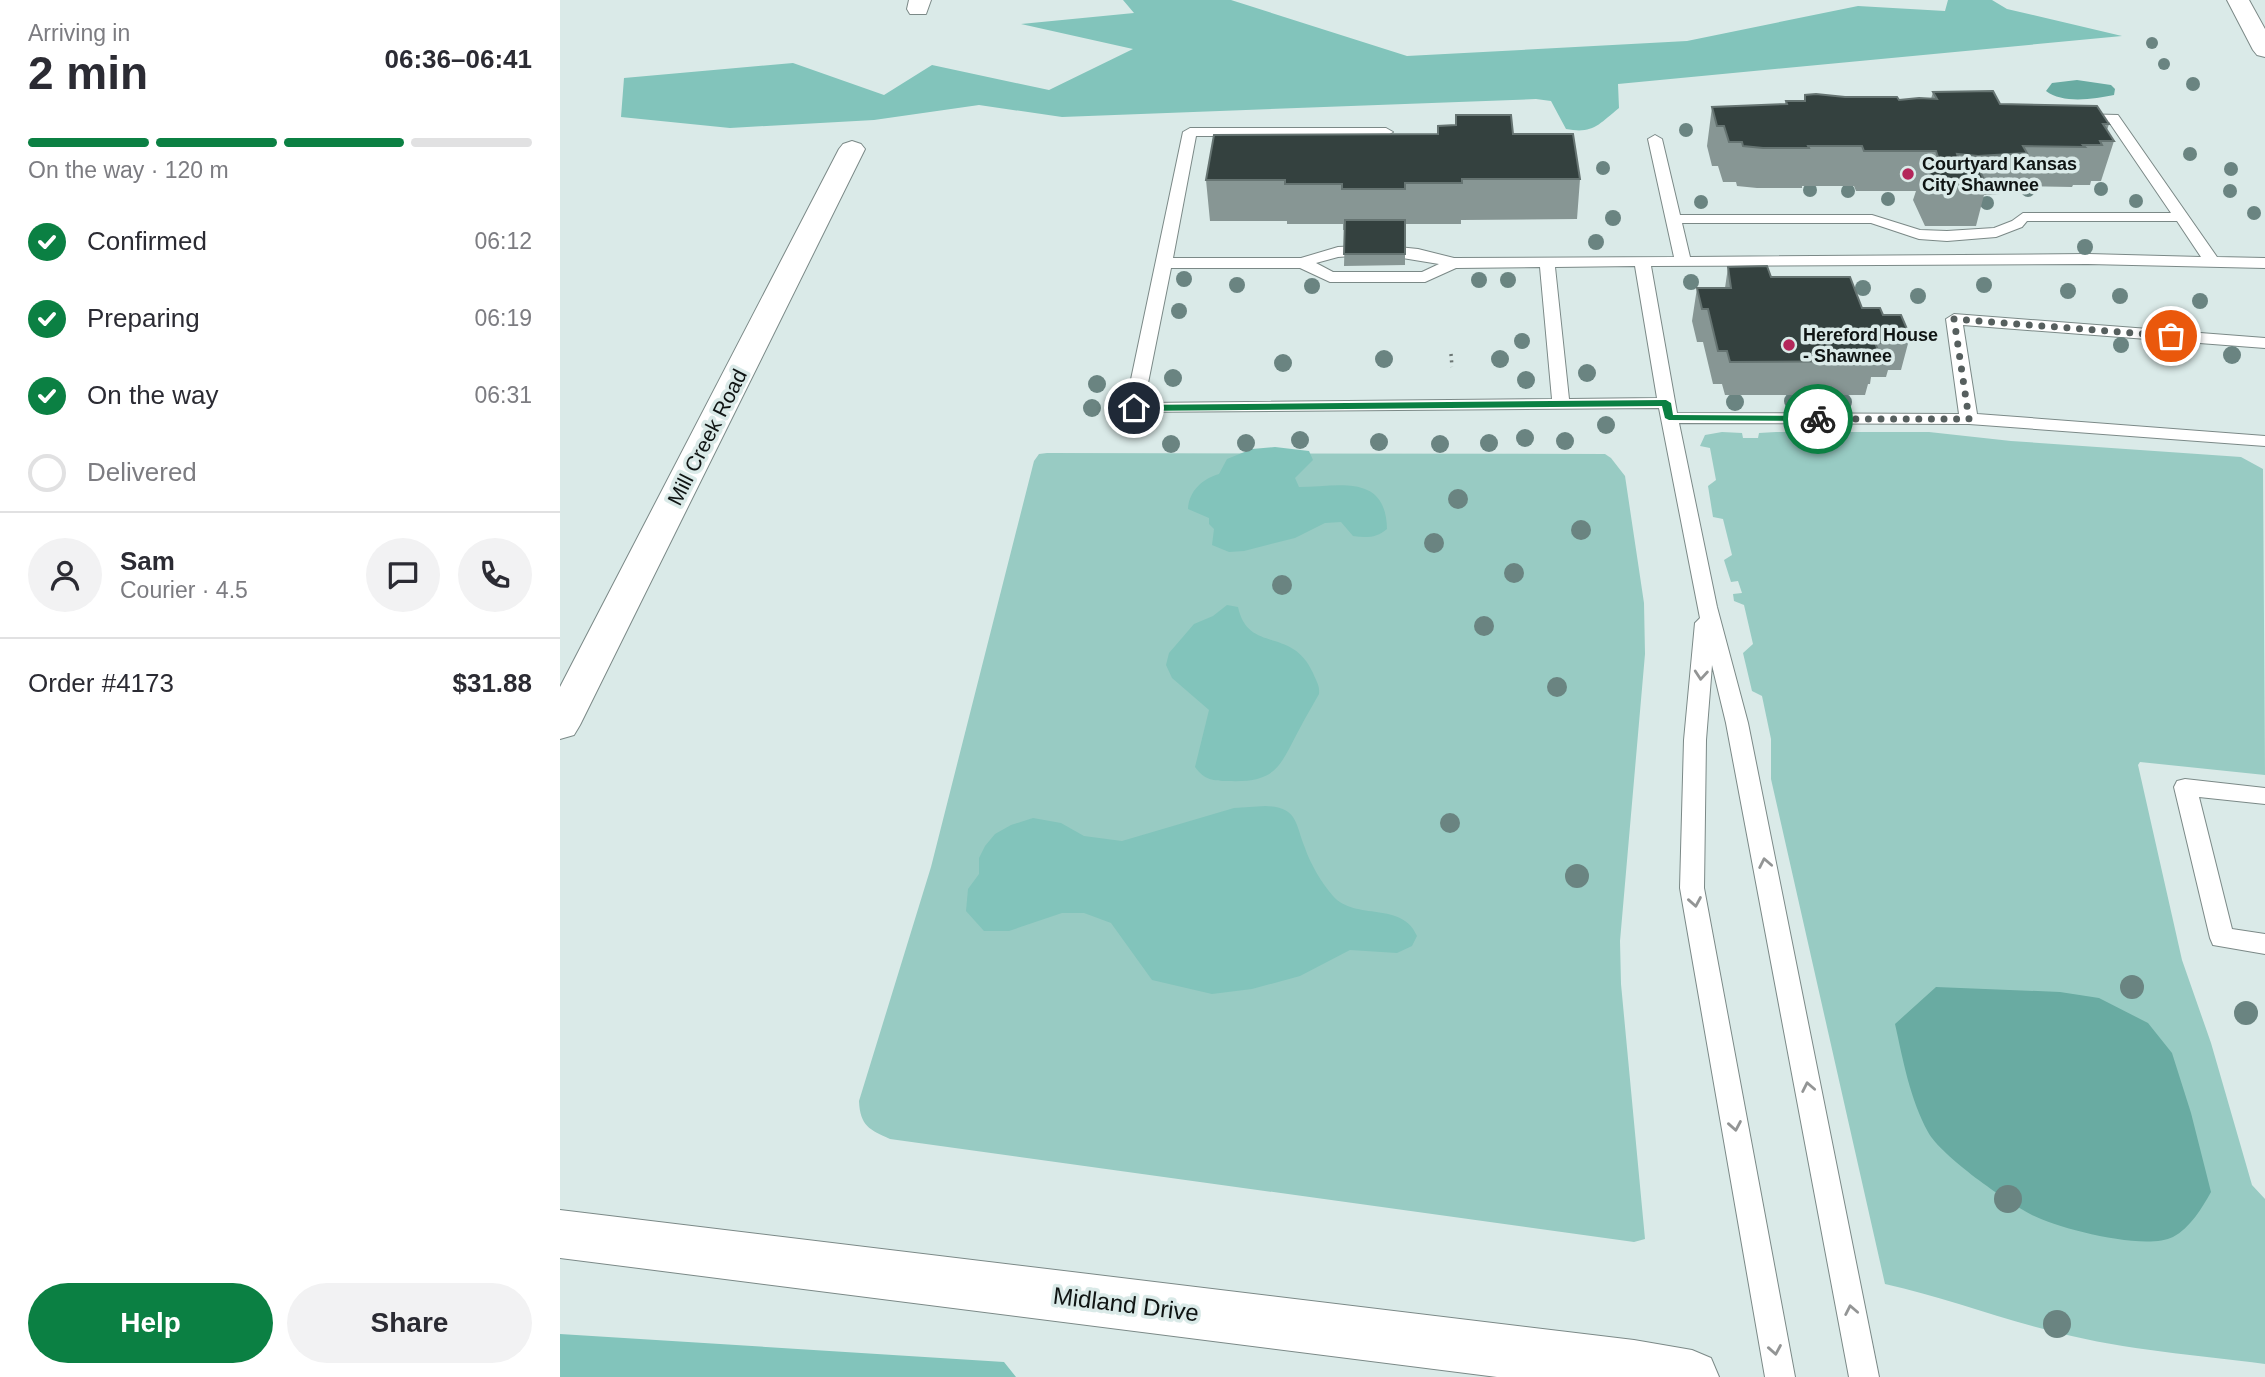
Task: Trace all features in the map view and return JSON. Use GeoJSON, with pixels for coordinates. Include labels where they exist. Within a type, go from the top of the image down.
{"type":"FeatureCollection","features":[{"type":"Feature","properties":{"kind":"street"},"geometry":{"type":"LineString","coordinates":[[2238,0],[2265,50]]}},
{"type":"Feature","properties":{"kind":"street","name":"Mill Creek Road"},"geometry":{"type":"LineString","coordinates":[[560,725],[852,149]]}},
{"type":"Feature","properties":{"kind":"street","name":"Midland Drive"},"geometry":{"type":"LineString","coordinates":[[560,1234],[1634,1367],[1692,1377]]}},
{"type":"Feature","properties":{"kind":"lane"},"geometry":{"type":"LineString","coordinates":[[2057,117],[2113,117],[2211,260]]}},
{"type":"Feature","properties":{"kind":"lane"},"geometry":{"type":"LineString","coordinates":[[1386,132],[1190,132],[1134,408],[1561,403],[1668,410],[1969,419],[2265,441]]}},
{"type":"Feature","properties":{"kind":"lane"},"geometry":{"type":"LineString","coordinates":[[1655,139],[1683,262]]}},
{"type":"Feature","properties":{"kind":"lane"},"geometry":{"type":"LineString","coordinates":[[1673,219],[1872,219],[1919,234],[1958,236],[1996,232],[2017,224],[2023,217],[2181,217]]}},
{"type":"Feature","properties":{"kind":"lane"},"geometry":{"type":"LineString","coordinates":[[1164,263],[1303,263],[1326,254],[1355,251],[1410,251],[1453,263],[2211,260],[2265,263]]}},
{"type":"Feature","properties":{"kind":"lane"},"geometry":{"type":"LineString","coordinates":[[1642,262],[1707,607],[1737,723],[1864,1377]]}},
{"type":"Feature","properties":{"kind":"lane"},"geometry":{"type":"LineString","coordinates":[[1303,263],[1330,277],[1425,277],[1453,263]]}},
{"type":"Feature","properties":{"kind":"lane"},"geometry":{"type":"LineString","coordinates":[[1547,263],[1561,403]]}},
{"type":"Feature","properties":{"kind":"lane"},"geometry":{"type":"LineString","coordinates":[[1969,419],[1954,319],[2265,343]]}},
{"type":"Feature","properties":{"kind":"lane"},"geometry":{"type":"LineString","coordinates":[[1707,607],[1695,740],[1692,888],[1780,1377]]}},
{"type":"Feature","properties":{"kind":"lane"},"geometry":{"type":"LineString","coordinates":[[2265,796],[2185,787],[2221,938],[2265,944]]}},
{"type":"Feature","properties":{"kind":"path"},"geometry":{"type":"LineString","coordinates":[[1451,354],[1452,367]]}},
{"type":"Feature","properties":{"kind":"shaded area"},"geometry":{"type":"Polygon","coordinates":[[[1123,0],[1231,0],[1407,56],[1687,41],[1858,6],[1945,11],[1948,0],[1992,0],[2007,9],[2122,36],[1618,84],[1619,108],[1595,127],[1583,130],[1566,129],[1551,101],[1536,99],[1062,117],[979,105],[874,120],[730,128],[621,117],[624,78],[793,63],[884,95],[932,65],[1049,90],[1133,49],[1021,24],[1134,13],[1123,0]]]}},
{"type":"Feature","properties":{"kind":"shaded area"},"geometry":{"type":"Polygon","coordinates":[[[2077,80],[2111,85],[2115,89],[2114,95],[2070,99],[2046,91],[2052,83],[2077,80]]]}},
{"type":"Feature","properties":{"kind":"shaded area"},"geometry":{"type":"Polygon","coordinates":[[[1776,432],[1929,432],[2011,441],[2241,457],[2263,469],[2265,775],[2140,762],[2138,765],[2182,960],[2211,1043],[2252,1185],[2265,1199],[2265,1364],[2084,1339],[1885,1284],[1771,779],[1771,739],[1762,696],[1752,691],[1743,653],[1753,644],[1744,605],[1734,601],[1733,594],[1742,593],[1738,581],[1731,582],[1724,560],[1732,555],[1723,519],[1713,517],[1708,486],[1716,480],[1710,448],[1700,446],[1705,435],[1742,433],[1743,438],[1758,438],[1759,433],[1776,432]]]}},
{"type":"Feature","properties":{"kind":"shaded area"},"geometry":{"type":"Polygon","coordinates":[[[1275,447],[1309,451],[1313,460],[1295,478],[1299,487],[1343,485],[1369,491],[1378,498],[1384,511],[1387,529],[1375,536],[1358,537],[1353,536],[1341,522],[1325,523],[1295,538],[1244,551],[1229,552],[1212,545],[1214,529],[1209,524],[1209,518],[1188,509],[1194,491],[1207,479],[1219,474],[1227,459],[1252,449],[1275,447]]]}},
{"type":"Feature","properties":{"kind":"shaded area"},"geometry":{"type":"Polygon","coordinates":[[[1039,454],[1605,454],[1625,476],[1644,603],[1645,654],[1620,941],[1621,984],[1645,1239],[1634,1242],[890,1139],[867,1126],[861,1116],[859,1101],[931,867],[1034,461],[1039,454]]]}},
{"type":"Feature","properties":{"kind":"shaded area"},"geometry":{"type":"Polygon","coordinates":[[[1227,605],[1238,607],[1243,621],[1251,631],[1294,649],[1313,673],[1319,688],[1319,694],[1282,762],[1267,775],[1245,781],[1210,779],[1195,767],[1209,710],[1172,678],[1166,665],[1169,653],[1194,624],[1213,616],[1227,605]]]}},
{"type":"Feature","properties":{"kind":"shaded area"},"geometry":{"type":"Polygon","coordinates":[[[1265,806],[1284,809],[1294,818],[1313,867],[1333,896],[1353,908],[1401,918],[1417,936],[1412,946],[1397,953],[1350,950],[1300,976],[1252,989],[1212,994],[1152,980],[1111,923],[1084,913],[1062,913],[1009,931],[984,931],[966,911],[968,889],[979,874],[979,858],[985,846],[995,834],[1011,825],[1033,818],[1061,823],[1084,836],[1122,841],[1234,808],[1265,806]]]}},
{"type":"Feature","properties":{"kind":"shaded area"},"geometry":{"type":"Polygon","coordinates":[[[1936,987],[2060,992],[2099,998],[2148,1023],[2172,1053],[2211,1192],[2190,1223],[2173,1237],[2160,1241],[2123,1240],[2082,1232],[2032,1215],[1975,1178],[1946,1154],[1928,1132],[1916,1106],[1895,1024],[1936,987]]]}},
{"type":"Feature","properties":{"kind":"shaded area"},"geometry":{"type":"Polygon","coordinates":[[[560,1334],[1004,1362],[1016,1377],[560,1377],[560,1334]]]}},
{"type":"Feature","properties":{"kind":"building"},"geometry":{"type":"Polygon","coordinates":[[[1993,91],[2000,104],[2097,106],[2109,124],[2103,124],[2114,141],[2100,141],[2102,145],[2083,145],[2085,147],[2023,146],[2027,153],[1978,156],[1957,154],[1959,160],[1974,160],[1987,185],[1935,185],[1923,160],[1939,160],[1936,151],[1864,151],[1862,146],[1743,146],[1742,142],[1729,142],[1724,126],[1717,126],[1712,107],[1787,104],[1786,101],[1805,101],[1805,95],[1816,94],[1897,97],[1899,100],[1937,99],[1933,92],[1993,91]]]}},
{"type":"Feature","properties":{"kind":"building"},"geometry":{"type":"Polygon","coordinates":[[[1456,115],[1511,115],[1513,134],[1573,134],[1580,179],[1462,179],[1462,183],[1405,183],[1405,189],[1342,189],[1342,184],[1285,184],[1285,180],[1206,180],[1214,135],[1438,134],[1438,126],[1456,125],[1456,115]]]}},
{"type":"Feature","properties":{"kind":"building"},"geometry":{"type":"Polygon","coordinates":[[[1345,220],[1405,220],[1405,254],[1344,254],[1345,220]]]}},
{"type":"Feature","properties":{"kind":"building"},"geometry":{"type":"Polygon","coordinates":[[[1767,266],[1771,277],[1850,277],[1862,308],[1880,308],[1883,315],[1901,315],[1910,336],[1891,336],[1894,343],[1875,343],[1878,350],[1869,350],[1873,361],[1730,362],[1727,351],[1718,351],[1708,309],[1702,309],[1697,288],[1731,288],[1728,267],[1767,266]]]}},
{"type":"Feature","properties":{"kind":"way so far"},"geometry":{"type":"LineString","coordinates":[[1818,419],[1969,419],[1954,319],[2171,336]]}},
{"type":"Feature","properties":{"kind":"place","name":"Courtyard Kansas City Shawnee"},"geometry":{"type":"Point","coordinates":[1908,174]}},
{"type":"Feature","properties":{"kind":"place","name":"Hereford House - Shawnee"},"geometry":{"type":"Point","coordinates":[1789,345]}},
{"type":"Feature","properties":{"kind":"route"},"geometry":{"type":"LineString","coordinates":[[1134,408],[1666,403],[1669,418],[1818,419]]}}]}
